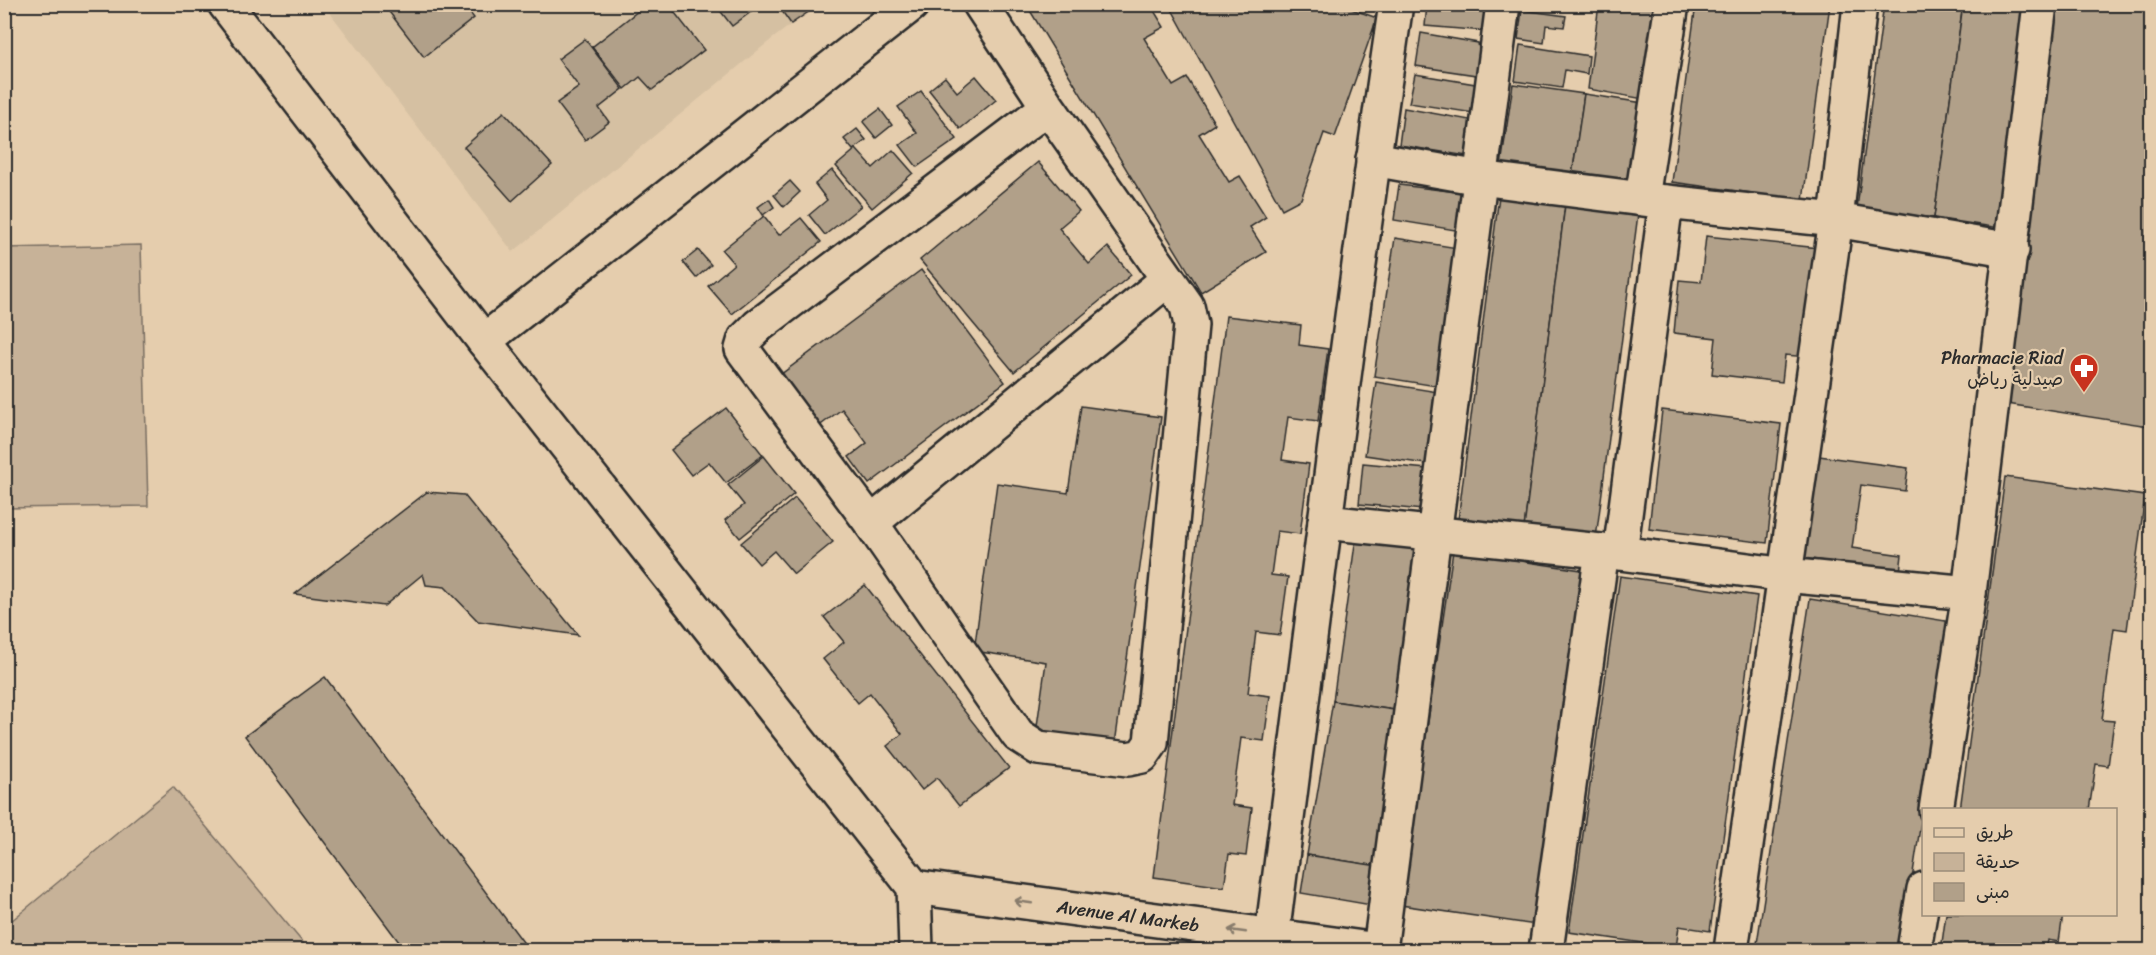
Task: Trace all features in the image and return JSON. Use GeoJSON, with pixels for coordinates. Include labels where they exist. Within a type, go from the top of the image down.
{"type":"FeatureCollection","features":[{"type":"Feature","properties":{"kind":"street"},"geometry":{"type":"LineString","coordinates":[[225,4],[484,341],[914,887],[916,951]]}},
{"type":"Feature","properties":{"kind":"street"},"geometry":{"type":"LineString","coordinates":[[484,341],[912,4]]}},
{"type":"Feature","properties":{"kind":"street"},"geometry":{"type":"LineString","coordinates":[[980,4],[1048,107],[1187,306],[1191,326],[1151,743],[1142,756],[1128,759],[1038,748],[1018,735],[871,523],[742,350],[745,339],[767,319],[1048,107]]}},
{"type":"Feature","properties":{"kind":"street"},"geometry":{"type":"LineString","coordinates":[[1272,936],[1373,159],[1396,4]]}},
{"type":"Feature","properties":{"kind":"street"},"geometry":{"type":"LineString","coordinates":[[1379,951],[1503,4]]}},
{"type":"Feature","properties":{"kind":"street"},"geometry":{"type":"LineString","coordinates":[[1546,951],[1611,552],[1654,200],[1672,4]]}},
{"type":"Feature","properties":{"kind":"street"},"geometry":{"type":"LineString","coordinates":[[1731,951],[1836,219],[1860,4]]}},
{"type":"Feature","properties":{"kind":"street"},"geometry":{"type":"LineString","coordinates":[[1936,808],[1970,593],[2040,4]]}},
{"type":"Feature","properties":{"kind":"street"},"geometry":{"type":"LineString","coordinates":[[1373,159],[1480,178],[1654,200],[1836,219],[2012,250]]}},
{"type":"Feature","properties":{"kind":"street"},"geometry":{"type":"LineString","coordinates":[[871,523],[1168,279]]}},
{"type":"Feature","properties":{"kind":"street"},"geometry":{"type":"LineString","coordinates":[[1325,522],[1611,552],[1785,575],[1970,593]]}},
{"type":"Feature","properties":{"kind":"street","name":"Avenue Al Markeb"},"geometry":{"type":"LineString","coordinates":[[914,887],[1379,951]]}},
{"type":"Feature","properties":{"kind":"street"},"geometry":{"type":"LineString","coordinates":[[1914,951],[1922,896]]}},
{"type":"Feature","properties":{"kind":"shaded area"},"geometry":{"type":"Polygon","coordinates":[[[324,5],[817,5],[772,39],[513,252],[324,5]]]}},
{"type":"Feature","properties":{"kind":"green space"},"geometry":{"type":"Polygon","coordinates":[[[141,245],[148,506],[5,508],[5,248],[141,245]]]}},
{"type":"Feature","properties":{"kind":"green space"},"geometry":{"type":"Polygon","coordinates":[[[173,787],[309,950],[5,950],[5,926],[173,787]]]}},
{"type":"Feature","properties":{"kind":"building"},"geometry":{"type":"Polygon","coordinates":[[[383,4],[463,4],[474,18],[424,57],[383,4]]]}},
{"type":"Feature","properties":{"kind":"building"},"geometry":{"type":"Polygon","coordinates":[[[647,4],[668,4],[704,50],[652,90],[640,77],[625,89],[592,47],[647,4]]]}},
{"type":"Feature","properties":{"kind":"building"},"geometry":{"type":"Polygon","coordinates":[[[715,4],[747,4],[752,11],[732,26],[715,4]]]}},
{"type":"Feature","properties":{"kind":"building"},"geometry":{"type":"Polygon","coordinates":[[[777,4],[820,4],[791,24],[777,4]]]}},
{"type":"Feature","properties":{"kind":"building"},"geometry":{"type":"Polygon","coordinates":[[[1026,4],[1150,4],[1164,27],[1144,38],[1173,86],[1187,78],[1215,124],[1199,134],[1229,182],[1240,176],[1266,217],[1250,227],[1266,252],[1201,292],[1026,4]]]}},
{"type":"Feature","properties":{"kind":"building"},"geometry":{"type":"Polygon","coordinates":[[[1169,4],[1344,4],[1343,6],[1377,18],[1335,137],[1324,133],[1301,199],[1282,209],[1169,4]]]}},
{"type":"Feature","properties":{"kind":"building"},"geometry":{"type":"Polygon","coordinates":[[[1427,4],[1484,4],[1484,31],[1425,26],[1427,4]]]}},
{"type":"Feature","properties":{"kind":"building"},"geometry":{"type":"Polygon","coordinates":[[[1599,4],[1665,4],[1649,100],[1588,89],[1599,4]]]}},
{"type":"Feature","properties":{"kind":"building"},"geometry":{"type":"Polygon","coordinates":[[[1696,4],[1830,4],[1803,200],[1672,182],[1696,4]]]}},
{"type":"Feature","properties":{"kind":"building"},"geometry":{"type":"Polygon","coordinates":[[[1884,4],[1963,4],[1934,218],[1857,208],[1884,4]]]}},
{"type":"Feature","properties":{"kind":"building"},"geometry":{"type":"Polygon","coordinates":[[[1963,4],[2031,4],[2000,228],[1934,218],[1963,4]]]}},
{"type":"Feature","properties":{"kind":"building"},"geometry":{"type":"Polygon","coordinates":[[[2058,4],[2152,4],[2152,366],[2150,378],[2152,378],[2152,405],[2148,426],[2001,403],[2058,4]]]}},
{"type":"Feature","properties":{"kind":"building"},"geometry":{"type":"Polygon","coordinates":[[[1522,10],[1566,16],[1564,27],[1546,25],[1544,43],[1518,39],[1522,10]]]}},
{"type":"Feature","properties":{"kind":"building"},"geometry":{"type":"Polygon","coordinates":[[[1421,33],[1478,43],[1483,76],[1416,66],[1421,33]]]}},
{"type":"Feature","properties":{"kind":"building"},"geometry":{"type":"Polygon","coordinates":[[[585,39],[623,89],[599,108],[609,122],[585,140],[557,103],[579,87],[558,59],[585,39]]]}},
{"type":"Feature","properties":{"kind":"building"},"geometry":{"type":"Polygon","coordinates":[[[1520,45],[1589,56],[1587,74],[1565,70],[1562,88],[1515,81],[1520,45]]]}},
{"type":"Feature","properties":{"kind":"building"},"geometry":{"type":"Polygon","coordinates":[[[1415,74],[1481,85],[1480,114],[1409,103],[1415,74]]]}},
{"type":"Feature","properties":{"kind":"building"},"geometry":{"type":"Polygon","coordinates":[[[976,76],[996,100],[960,129],[929,90],[945,77],[957,92],[976,76]]]}},
{"type":"Feature","properties":{"kind":"building"},"geometry":{"type":"Polygon","coordinates":[[[1513,84],[1584,94],[1572,176],[1501,166],[1513,84]]]}},
{"type":"Feature","properties":{"kind":"building"},"geometry":{"type":"Polygon","coordinates":[[[921,91],[957,139],[917,167],[900,145],[917,133],[898,107],[921,91]]]}},
{"type":"Feature","properties":{"kind":"building"},"geometry":{"type":"Polygon","coordinates":[[[1584,94],[1650,104],[1638,186],[1572,176],[1584,94]]]}},
{"type":"Feature","properties":{"kind":"building"},"geometry":{"type":"Polygon","coordinates":[[[1404,108],[1470,120],[1467,156],[1399,145],[1404,108]]]}},
{"type":"Feature","properties":{"kind":"building"},"geometry":{"type":"Polygon","coordinates":[[[880,109],[892,125],[876,138],[863,122],[880,109]]]}},
{"type":"Feature","properties":{"kind":"building"},"geometry":{"type":"Polygon","coordinates":[[[504,112],[552,165],[512,201],[464,147],[504,112]]]}},
{"type":"Feature","properties":{"kind":"building"},"geometry":{"type":"Polygon","coordinates":[[[857,129],[866,140],[853,150],[844,139],[857,129]]]}},
{"type":"Feature","properties":{"kind":"building"},"geometry":{"type":"Polygon","coordinates":[[[856,149],[873,168],[893,150],[913,173],[872,208],[836,166],[856,149]]]}},
{"type":"Feature","properties":{"kind":"building"},"geometry":{"type":"Polygon","coordinates":[[[1038,162],[1079,211],[1059,228],[1089,264],[1108,247],[1131,275],[1014,372],[920,260],[1038,162]]]}},
{"type":"Feature","properties":{"kind":"building"},"geometry":{"type":"Polygon","coordinates":[[[832,170],[861,206],[825,235],[809,215],[827,200],[815,184],[832,170]]]}},
{"type":"Feature","properties":{"kind":"building"},"geometry":{"type":"Polygon","coordinates":[[[790,181],[800,192],[784,207],[774,195],[790,181]]]}},
{"type":"Feature","properties":{"kind":"building"},"geometry":{"type":"Polygon","coordinates":[[[1399,185],[1466,193],[1461,231],[1394,220],[1399,185]]]}},
{"type":"Feature","properties":{"kind":"building"},"geometry":{"type":"Polygon","coordinates":[[[1499,196],[1565,205],[1524,528],[1458,520],[1499,196]]]}},
{"type":"Feature","properties":{"kind":"building"},"geometry":{"type":"Polygon","coordinates":[[[769,199],[774,207],[763,215],[758,207],[769,199]]]}},
{"type":"Feature","properties":{"kind":"building"},"geometry":{"type":"Polygon","coordinates":[[[1565,205],[1638,214],[1596,538],[1524,528],[1565,205]]]}},
{"type":"Feature","properties":{"kind":"building"},"geometry":{"type":"Polygon","coordinates":[[[764,216],[779,235],[801,218],[821,242],[732,314],[708,286],[734,264],[722,250],[764,216]]]}},
{"type":"Feature","properties":{"kind":"building"},"geometry":{"type":"Polygon","coordinates":[[[1706,236],[1819,248],[1808,357],[1785,355],[1782,382],[1712,374],[1716,338],[1674,333],[1679,280],[1701,282],[1706,236]]]}},
{"type":"Feature","properties":{"kind":"building"},"geometry":{"type":"Polygon","coordinates":[[[1395,238],[1458,248],[1436,386],[1374,376],[1395,238]]]}},
{"type":"Feature","properties":{"kind":"building"},"geometry":{"type":"Polygon","coordinates":[[[698,250],[711,265],[696,278],[683,262],[698,250]]]}},
{"type":"Feature","properties":{"kind":"building"},"geometry":{"type":"Polygon","coordinates":[[[921,270],[1005,382],[869,484],[849,457],[867,443],[842,409],[818,427],[780,375],[921,270]]]}},
{"type":"Feature","properties":{"kind":"building"},"geometry":{"type":"Polygon","coordinates":[[[1226,316],[1301,325],[1299,345],[1328,349],[1318,421],[1288,417],[1282,460],[1309,464],[1300,534],[1277,531],[1271,575],[1288,577],[1280,635],[1256,632],[1248,693],[1270,696],[1264,741],[1241,738],[1232,805],[1252,808],[1246,856],[1229,854],[1224,887],[1154,877],[1226,316]]]}},
{"type":"Feature","properties":{"kind":"building"},"geometry":{"type":"Polygon","coordinates":[[[1376,382],[1438,392],[1426,464],[1365,455],[1376,382]]]}},
{"type":"Feature","properties":{"kind":"building"},"geometry":{"type":"Polygon","coordinates":[[[1081,406],[1161,417],[1115,744],[1036,733],[1046,662],[974,651],[997,483],[1068,493],[1081,406]]]}},
{"type":"Feature","properties":{"kind":"building"},"geometry":{"type":"Polygon","coordinates":[[[726,408],[763,455],[726,483],[709,462],[691,475],[671,450],[726,408]]]}},
{"type":"Feature","properties":{"kind":"building"},"geometry":{"type":"Polygon","coordinates":[[[1662,410],[1781,424],[1767,543],[1649,529],[1662,410]]]}},
{"type":"Feature","properties":{"kind":"building"},"geometry":{"type":"Polygon","coordinates":[[[764,456],[794,494],[740,538],[725,520],[744,505],[728,485],[764,456]]]}},
{"type":"Feature","properties":{"kind":"building"},"geometry":{"type":"Polygon","coordinates":[[[1819,456],[1908,468],[1905,491],[1861,485],[1852,548],[1902,555],[1900,572],[1804,558],[1819,456]]]}},
{"type":"Feature","properties":{"kind":"building"},"geometry":{"type":"Polygon","coordinates":[[[1363,463],[1427,469],[1423,510],[1359,504],[1363,463]]]}},
{"type":"Feature","properties":{"kind":"building"},"geometry":{"type":"Polygon","coordinates":[[[2005,477],[2145,496],[2127,630],[2114,628],[2102,720],[2114,721],[2108,766],[2096,764],[2089,808],[1960,808],[2005,477]]]}},
{"type":"Feature","properties":{"kind":"building"},"geometry":{"type":"Polygon","coordinates":[[[427,492],[464,495],[578,635],[478,621],[445,587],[426,585],[423,574],[384,606],[295,594],[427,492]]]}},
{"type":"Feature","properties":{"kind":"building"},"geometry":{"type":"Polygon","coordinates":[[[795,498],[833,542],[794,574],[774,551],[759,564],[741,543],[795,498]]]}},
{"type":"Feature","properties":{"kind":"building"},"geometry":{"type":"Polygon","coordinates":[[[1356,537],[1426,548],[1401,711],[1333,701],[1356,537]]]}},
{"type":"Feature","properties":{"kind":"building"},"geometry":{"type":"Polygon","coordinates":[[[1453,551],[1588,571],[1536,925],[1401,905],[1453,551]]]}},
{"type":"Feature","properties":{"kind":"building"},"geometry":{"type":"Polygon","coordinates":[[[1620,576],[1757,596],[1710,931],[1679,926],[1676,948],[1569,932],[1620,576]]]}},
{"type":"Feature","properties":{"kind":"building"},"geometry":{"type":"Polygon","coordinates":[[[865,585],[1009,768],[959,806],[937,778],[922,790],[887,746],[902,734],[870,693],[858,703],[823,659],[844,642],[824,617],[865,585]]]}},
{"type":"Feature","properties":{"kind":"building"},"geometry":{"type":"Polygon","coordinates":[[[1810,599],[1952,622],[1901,950],[1756,950],[1810,599]]]}},
{"type":"Feature","properties":{"kind":"building"},"geometry":{"type":"Polygon","coordinates":[[[325,677],[529,950],[405,950],[245,736],[325,677]]]}},
{"type":"Feature","properties":{"kind":"building"},"geometry":{"type":"Polygon","coordinates":[[[1333,701],[1401,711],[1378,866],[1307,855],[1333,701]]]}},
{"type":"Feature","properties":{"kind":"building"},"geometry":{"type":"Polygon","coordinates":[[[1307,855],[1378,866],[1371,905],[1301,893],[1307,855]]]}},
{"type":"Feature","properties":{"kind":"building"},"geometry":{"type":"Polygon","coordinates":[[[1946,916],[2063,916],[2059,942],[2048,940],[2046,950],[1941,950],[1946,916]]]}},
{"type":"Feature","properties":{"kind":"place","name":"Pharmacie Riad صيدلية رياض"},"geometry":{"type":"Point","coordinates":[2084,394]}}]}
